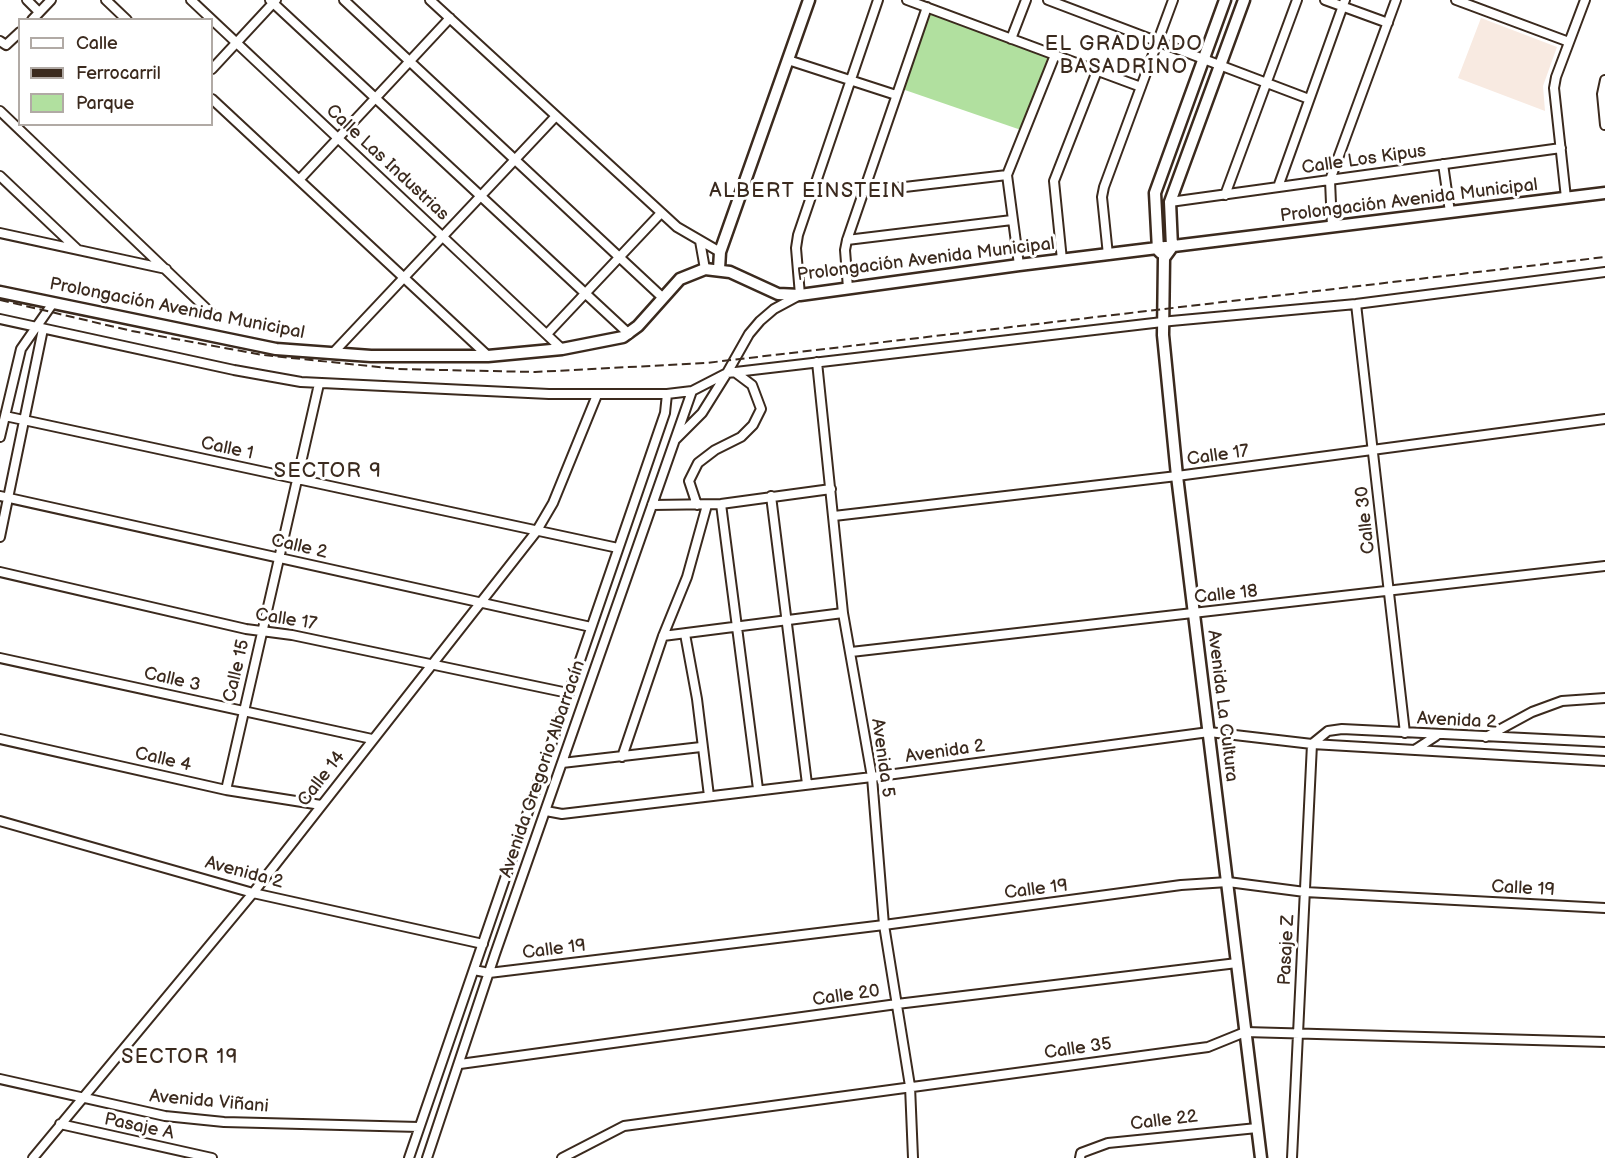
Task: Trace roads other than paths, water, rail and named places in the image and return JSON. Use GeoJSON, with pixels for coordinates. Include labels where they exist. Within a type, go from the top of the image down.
{"type":"FeatureCollection","features":[{"type":"Feature","properties":{"kind":"main road"},"geometry":{"type":"LineString","coordinates":[[719,269],[720,252],[809,0]]}},
{"type":"Feature","properties":{"kind":"main road","name":"Avenida La Cultura"},"geometry":{"type":"LineString","coordinates":[[1226,0],[1155,193],[1161,254],[1162,322],[1177,476],[1261,1158]]}},
{"type":"Feature","properties":{"kind":"main road"},"geometry":{"type":"LineString","coordinates":[[1172,248],[1170,202],[1244,0]]}},
{"type":"Feature","properties":{"kind":"main road","name":"Prolongación Avenida Municipal"},"geometry":{"type":"LineString","coordinates":[[705,268],[719,269],[778,294],[800,295],[1062,260],[1108,255],[1161,254],[1172,248],[1605,193]]}},
{"type":"Feature","properties":{"kind":"main road"},"geometry":{"type":"LineString","coordinates":[[629,334],[662,297],[686,275],[705,268]]}},
{"type":"Feature","properties":{"kind":"main road","name":"Prolongación Avenida Municipal"},"geometry":{"type":"LineString","coordinates":[[0,292],[276,349],[333,353],[427,358],[488,356],[562,349],[604,342],[629,334]]}},
{"type":"Feature","properties":{"kind":"street"},"geometry":{"type":"LineString","coordinates":[[27,0],[39,12]]}},
{"type":"Feature","properties":{"kind":"street"},"geometry":{"type":"LineString","coordinates":[[34,18],[51,0]]}},
{"type":"Feature","properties":{"kind":"street"},"geometry":{"type":"LineString","coordinates":[[106,0],[125,18]]}},
{"type":"Feature","properties":{"kind":"street","name":"Calle Las Industrias"},"geometry":{"type":"LineString","coordinates":[[191,0],[210,18]]}},
{"type":"Feature","properties":{"kind":"street"},"geometry":{"type":"LineString","coordinates":[[344,0],[662,297]]}},
{"type":"Feature","properties":{"kind":"street"},"geometry":{"type":"LineString","coordinates":[[430,0],[677,227],[720,252]]}},
{"type":"Feature","properties":{"kind":"street"},"geometry":{"type":"LineString","coordinates":[[676,438],[702,413],[732,373],[749,334],[760,321],[774,309],[800,295],[796,248],[798,235],[878,0]]}},
{"type":"Feature","properties":{"kind":"street"},"geometry":{"type":"LineString","coordinates":[[907,0],[1141,87]]}},
{"type":"Feature","properties":{"kind":"street"},"geometry":{"type":"LineString","coordinates":[[1011,39],[1026,0]]}},
{"type":"Feature","properties":{"kind":"street"},"geometry":{"type":"LineString","coordinates":[[1048,0],[1308,99]]}},
{"type":"Feature","properties":{"kind":"street"},"geometry":{"type":"LineString","coordinates":[[1108,255],[1102,197],[1104,187],[1173,0]]}},
{"type":"Feature","properties":{"kind":"street"},"geometry":{"type":"LineString","coordinates":[[1225,195],[1297,0]]}},
{"type":"Feature","properties":{"kind":"street"},"geometry":{"type":"LineString","coordinates":[[1326,0],[1344,3],[1388,23]]}},
{"type":"Feature","properties":{"kind":"street"},"geometry":{"type":"LineString","coordinates":[[1332,227],[1330,180],[1396,0]]}},
{"type":"Feature","properties":{"kind":"street"},"geometry":{"type":"LineString","coordinates":[[1456,0],[1569,42]]}},
{"type":"Feature","properties":{"kind":"street"},"geometry":{"type":"LineString","coordinates":[[1566,198],[1554,88],[1585,0]]}},
{"type":"Feature","properties":{"kind":"street"},"geometry":{"type":"LineString","coordinates":[[213,68],[273,1],[629,334]]}},
{"type":"Feature","properties":{"kind":"street"},"geometry":{"type":"LineString","coordinates":[[1278,187],[1344,3]]}},
{"type":"Feature","properties":{"kind":"street"},"geometry":{"type":"LineString","coordinates":[[848,288],[844,250],[846,240],[927,7]]}},
{"type":"Feature","properties":{"kind":"street"},"geometry":{"type":"LineString","coordinates":[[298,180],[450,18]]}},
{"type":"Feature","properties":{"kind":"street","name":"Calle Las Industrias"},"geometry":{"type":"LineString","coordinates":[[213,21],[562,349]]}},
{"type":"Feature","properties":{"kind":"street"},"geometry":{"type":"LineString","coordinates":[[3,43],[18,33]]}},
{"type":"Feature","properties":{"kind":"street"},"geometry":{"type":"LineString","coordinates":[[1019,265],[1007,175],[1055,55]]}},
{"type":"Feature","properties":{"kind":"street"},"geometry":{"type":"LineString","coordinates":[[788,60],[896,95]]}},
{"type":"Feature","properties":{"kind":"street"},"geometry":{"type":"LineString","coordinates":[[1062,260],[1054,181],[1098,71]]}},
{"type":"Feature","properties":{"kind":"street"},"geometry":{"type":"LineString","coordinates":[[1605,80],[1602,94],[1605,124]]}},
{"type":"Feature","properties":{"kind":"street"},"geometry":{"type":"LineString","coordinates":[[213,100],[488,356]]}},
{"type":"Feature","properties":{"kind":"street"},"geometry":{"type":"LineString","coordinates":[[0,111],[211,313]]}},
{"type":"Feature","properties":{"kind":"street"},"geometry":{"type":"LineString","coordinates":[[333,353],[556,116]]}},
{"type":"Feature","properties":{"kind":"street","name":"Calle Los Kipus"},"geometry":{"type":"LineString","coordinates":[[1170,202],[1561,147]]}},
{"type":"Feature","properties":{"kind":"street"},"geometry":{"type":"LineString","coordinates":[[1443,164],[1450,212]]}},
{"type":"Feature","properties":{"kind":"street"},"geometry":{"type":"LineString","coordinates":[[862,192],[1007,175]]}},
{"type":"Feature","properties":{"kind":"street"},"geometry":{"type":"LineString","coordinates":[[0,176],[79,251]]}},
{"type":"Feature","properties":{"kind":"street"},"geometry":{"type":"LineString","coordinates":[[547,334],[661,213]]}},
{"type":"Feature","properties":{"kind":"street"},"geometry":{"type":"LineString","coordinates":[[846,240],[1012,220]]}},
{"type":"Feature","properties":{"kind":"street"},"geometry":{"type":"LineString","coordinates":[[0,233],[167,270]]}},
{"type":"Feature","properties":{"kind":"street"},"geometry":{"type":"LineString","coordinates":[[700,241],[705,268]]}},
{"type":"Feature","properties":{"kind":"street"},"geometry":{"type":"LineString","coordinates":[[0,319],[234,370],[319,384],[597,394],[667,394],[692,391],[732,373],[1162,322],[1356,304],[1605,272]]}},
{"type":"Feature","properties":{"kind":"street"},"geometry":{"type":"LineString","coordinates":[[0,437],[21,349],[39,328],[53,303]]}},
{"type":"Feature","properties":{"kind":"street","name":"Calle 30"},"geometry":{"type":"LineString","coordinates":[[1356,304],[1405,733]]}},
{"type":"Feature","properties":{"kind":"street"},"geometry":{"type":"LineString","coordinates":[[0,537],[4,497],[24,420],[39,328]]}},
{"type":"Feature","properties":{"kind":"street","name":"Avenida 5"},"geometry":{"type":"LineString","coordinates":[[817,362],[843,613],[872,777],[884,925],[910,1086],[913,1158]]}},
{"type":"Feature","properties":{"kind":"street"},"geometry":{"type":"LineString","coordinates":[[697,505],[690,481],[698,463],[706,455],[741,437],[753,425],[761,409],[752,385],[732,373]]}},
{"type":"Feature","properties":{"kind":"street","name":"Calle 15"},"geometry":{"type":"LineString","coordinates":[[226,790],[319,384]]}},
{"type":"Feature","properties":{"kind":"street","name":"Avenida Gregorio Albarracín"},"geometry":{"type":"LineString","coordinates":[[428,1158],[489,973],[692,391]]}},
{"type":"Feature","properties":{"kind":"street","name":"Calle 14"},"geometry":{"type":"LineString","coordinates":[[33,1158],[253,893],[429,665],[536,532],[553,503],[597,394]]}},
{"type":"Feature","properties":{"kind":"street","name":"Avenida Gregorio Albarracín"},"geometry":{"type":"LineString","coordinates":[[409,1158],[665,413],[667,394]]}},
{"type":"Feature","properties":{"kind":"street","name":"Calle 1"},"geometry":{"type":"LineString","coordinates":[[5,416],[618,548]]}},
{"type":"Feature","properties":{"kind":"street","name":"Calle 17"},"geometry":{"type":"LineString","coordinates":[[834,516],[1177,476],[1605,419]]}},
{"type":"Feature","properties":{"kind":"street"},"geometry":{"type":"LineString","coordinates":[[652,506],[721,504],[831,489]]}},
{"type":"Feature","properties":{"kind":"street"},"geometry":{"type":"LineString","coordinates":[[771,496],[807,784]]}},
{"type":"Feature","properties":{"kind":"street","name":"Calle 2"},"geometry":{"type":"LineString","coordinates":[[4,497],[591,627]]}},
{"type":"Feature","properties":{"kind":"street"},"geometry":{"type":"LineString","coordinates":[[721,504],[758,789]]}},
{"type":"Feature","properties":{"kind":"street"},"geometry":{"type":"LineString","coordinates":[[622,757],[663,636],[687,577],[707,505]]}},
{"type":"Feature","properties":{"kind":"street","name":"Calle 18"},"geometry":{"type":"LineString","coordinates":[[851,652],[1605,566]]}},
{"type":"Feature","properties":{"kind":"street","name":"Calle 17"},"geometry":{"type":"LineString","coordinates":[[0,572],[246,629],[262,630],[568,693]]}},
{"type":"Feature","properties":{"kind":"street"},"geometry":{"type":"LineString","coordinates":[[663,636],[843,613]]}},
{"type":"Feature","properties":{"kind":"street"},"geometry":{"type":"LineString","coordinates":[[685,634],[697,699],[700,747],[709,796]]}},
{"type":"Feature","properties":{"kind":"street","name":"Calle 3"},"geometry":{"type":"LineString","coordinates":[[0,658],[372,739]]}},
{"type":"Feature","properties":{"kind":"street"},"geometry":{"type":"LineString","coordinates":[[1486,737],[1532,711],[1562,701],[1605,698]]}},
{"type":"Feature","properties":{"kind":"street","name":"Avenida 2"},"geometry":{"type":"LineString","coordinates":[[1312,744],[1334,730],[1605,742]]}},
{"type":"Feature","properties":{"kind":"street","name":"Avenida 2"},"geometry":{"type":"LineString","coordinates":[[546,811],[562,814],[872,777],[1209,732],[1312,744],[1605,761]]}},
{"type":"Feature","properties":{"kind":"street"},"geometry":{"type":"LineString","coordinates":[[1416,749],[1436,736]]}},
{"type":"Feature","properties":{"kind":"street","name":"Calle 4"},"geometry":{"type":"LineString","coordinates":[[0,739],[226,790],[321,805]]}},
{"type":"Feature","properties":{"kind":"street","name":"Pasaje Z"},"geometry":{"type":"LineString","coordinates":[[1292,1158],[1312,744]]}},
{"type":"Feature","properties":{"kind":"street"},"geometry":{"type":"LineString","coordinates":[[562,764],[700,747]]}},
{"type":"Feature","properties":{"kind":"street","name":"Avenida 2"},"geometry":{"type":"LineString","coordinates":[[0,821],[253,893],[483,944]]}},
{"type":"Feature","properties":{"kind":"street","name":"Calle 19"},"geometry":{"type":"LineString","coordinates":[[474,970],[489,973],[884,925],[1181,885],[1228,882],[1305,892],[1605,908]]}},
{"type":"Feature","properties":{"kind":"street","name":"Calle 20"},"geometry":{"type":"LineString","coordinates":[[459,1064],[897,1004],[1237,963]]}},
{"type":"Feature","properties":{"kind":"street","name":"Calle 35"},"geometry":{"type":"LineString","coordinates":[[562,1158],[624,1126],[1208,1047],[1245,1032],[1605,1042]]}},
{"type":"Feature","properties":{"kind":"street","name":"Avenida Viñani"},"geometry":{"type":"LineString","coordinates":[[0,1079],[165,1116],[224,1122],[419,1127]]}},
{"type":"Feature","properties":{"kind":"street","name":"Pasaje A"},"geometry":{"type":"LineString","coordinates":[[60,1124],[212,1158]]}},
{"type":"Feature","properties":{"kind":"street","name":"Calle 22"},"geometry":{"type":"LineString","coordinates":[[1080,1158],[1081,1153],[1108,1143],[1257,1128]]}},
{"type":"Feature","properties":{"kind":"railway"},"geometry":{"type":"LineString","coordinates":[[0,300],[132,331],[263,355],[398,369],[535,372],[706,363],[1605,257]]}},
{"type":"Feature","properties":{"kind":"district","name":"EL GRADUADO BASADRINO"},"geometry":{"type":"Point","coordinates":[1124,56]}},
{"type":"Feature","properties":{"kind":"district","name":"ALBERT EINSTEIN"},"geometry":{"type":"Point","coordinates":[808,192]}},
{"type":"Feature","properties":{"kind":"district","name":"SECTOR 9"},"geometry":{"type":"Point","coordinates":[328,472]}},
{"type":"Feature","properties":{"kind":"district","name":"SECTOR 19"},"geometry":{"type":"Point","coordinates":[180,1058]}}]}
